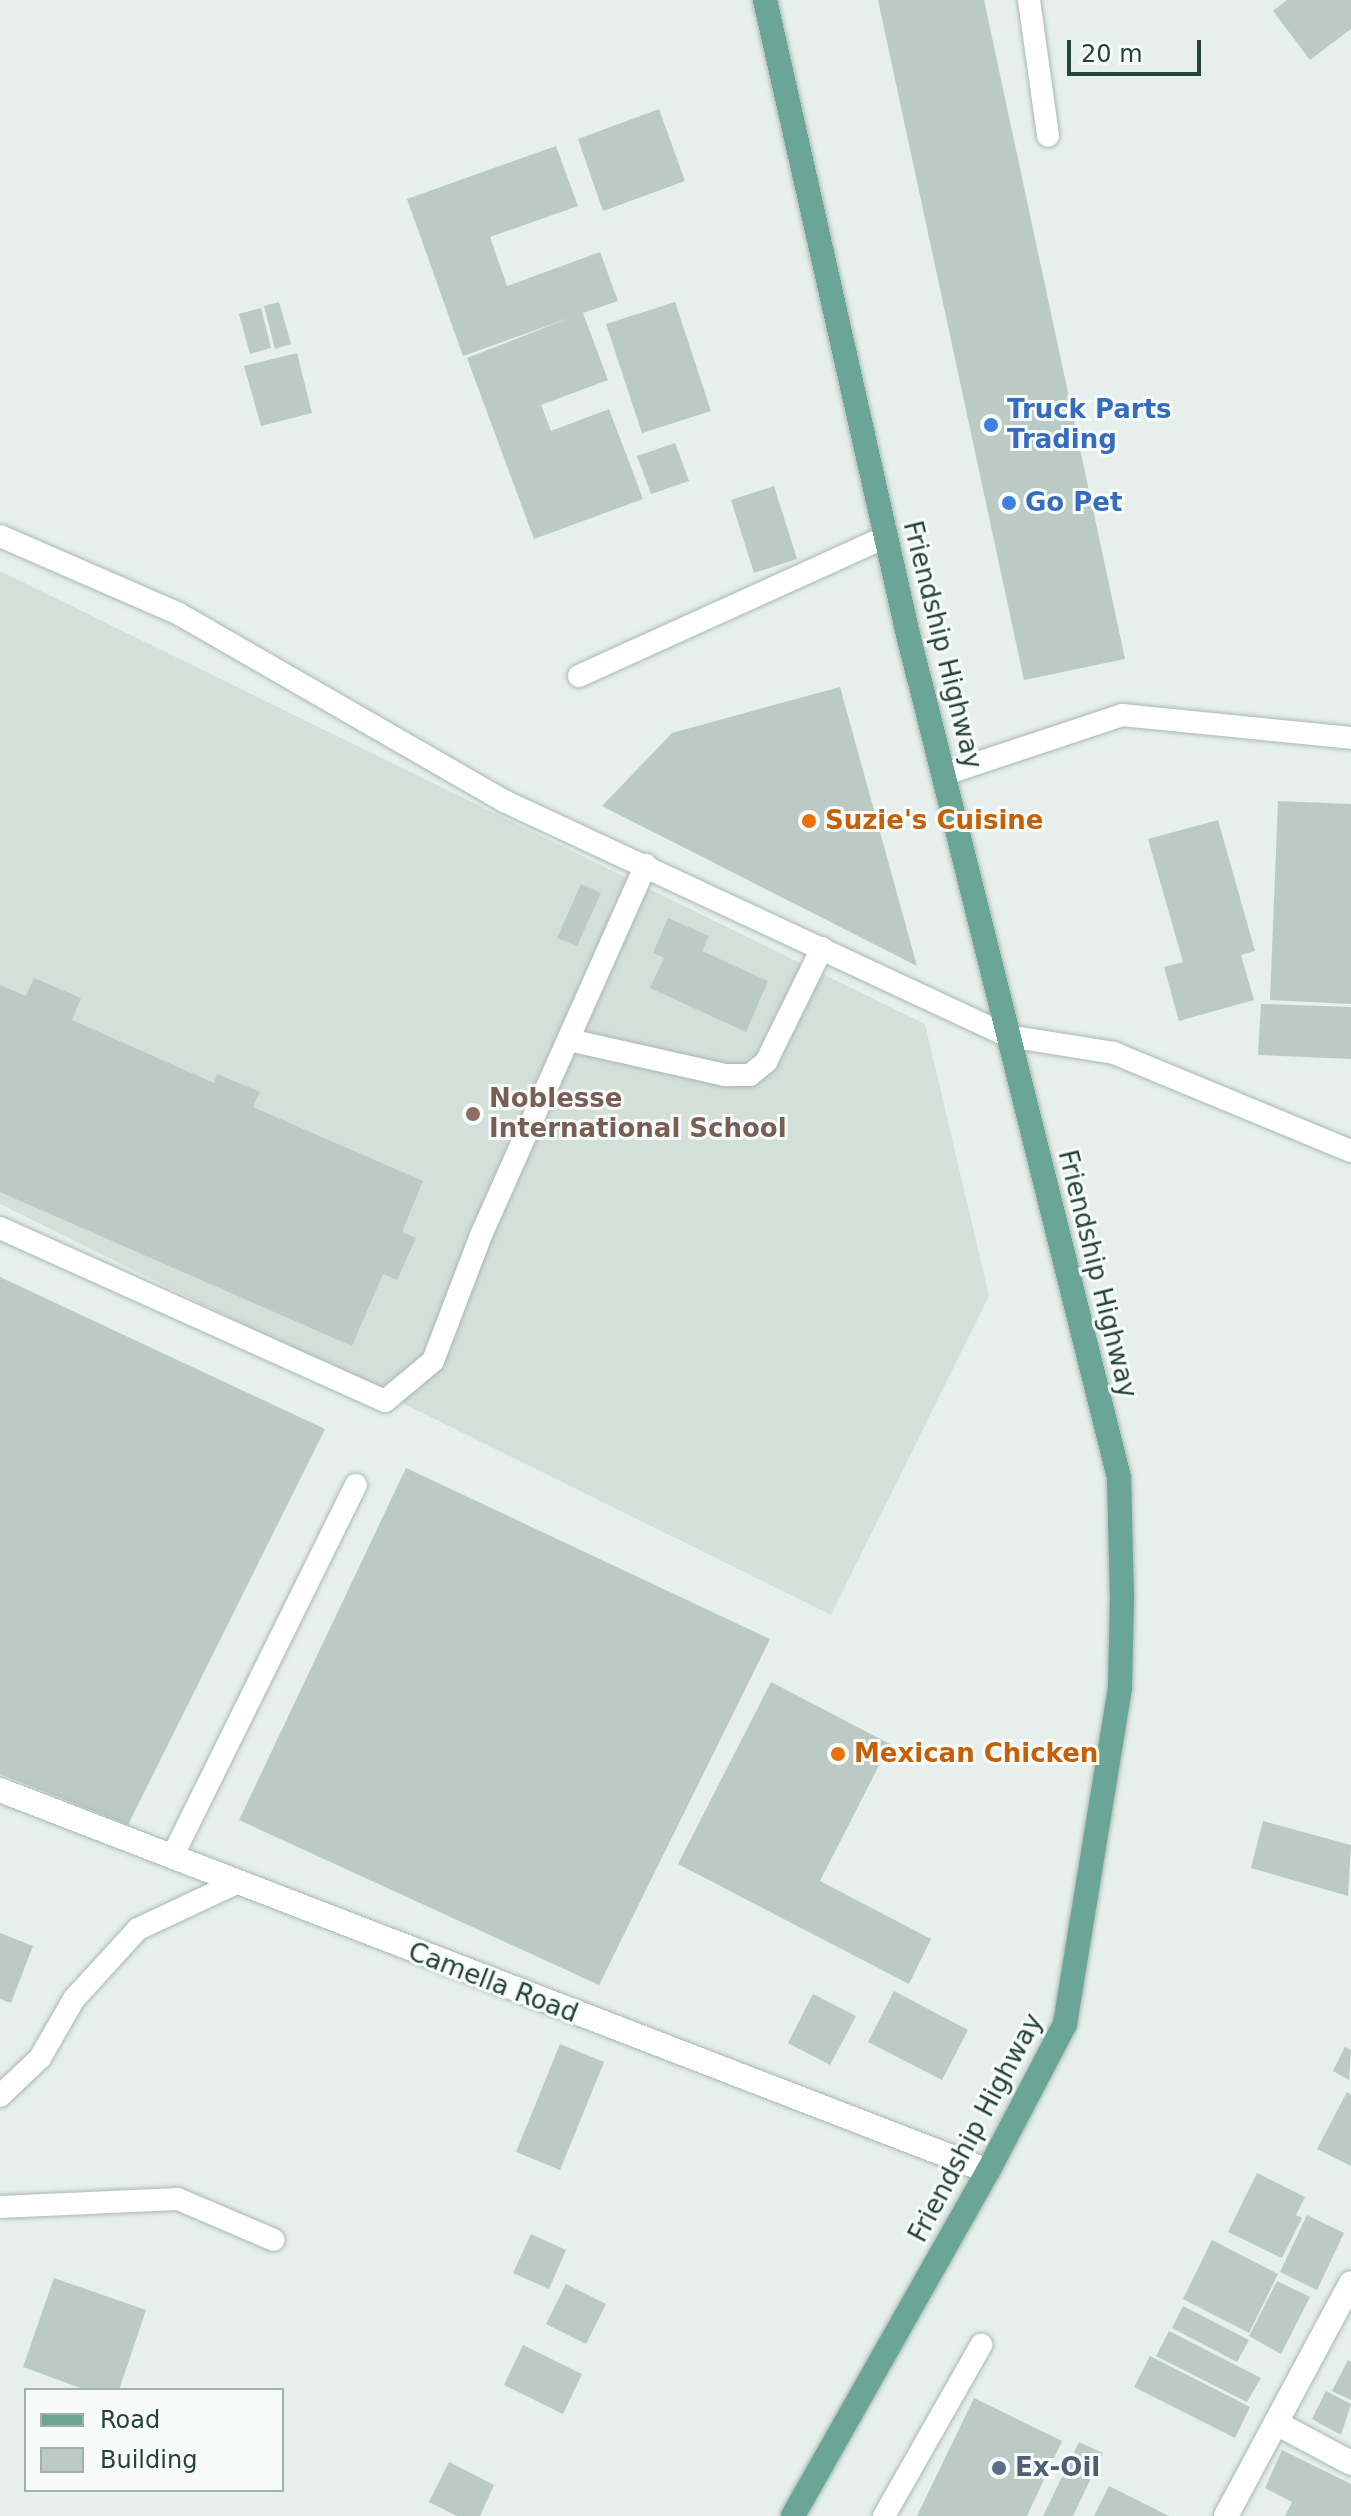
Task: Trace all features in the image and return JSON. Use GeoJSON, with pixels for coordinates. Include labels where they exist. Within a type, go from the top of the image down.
{"type":"FeatureCollection","features":[{"type":"Feature","properties":{"kind":"main road","name":"Friendship Highway"},"geometry":{"type":"LineString","coordinates":[[765,0],[886,537],[1119,1477],[1120,1688],[1065,2024],[988,2171],[793,2516]]}},
{"type":"Feature","properties":{"kind":"street","name":"Camella Road"},"geometry":{"type":"LineString","coordinates":[[0,1790],[234,1884],[988,2171]]}},
{"type":"Feature","properties":{"kind":"street"},"geometry":{"type":"LineString","coordinates":[[1226,2516],[1351,2283]]}},
{"type":"Feature","properties":{"kind":"street"},"geometry":{"type":"LineString","coordinates":[[1276,2423],[1351,2463]]}},
{"type":"Feature","properties":{"kind":"lane"},"geometry":{"type":"LineString","coordinates":[[1029,0],[1048,136]]}},
{"type":"Feature","properties":{"kind":"lane"},"geometry":{"type":"LineString","coordinates":[[0,536],[179,614],[504,801],[1008,1036],[1114,1053],[1351,1151]]}},
{"type":"Feature","properties":{"kind":"lane"},"geometry":{"type":"LineString","coordinates":[[579,676],[886,537]]}},
{"type":"Feature","properties":{"kind":"lane"},"geometry":{"type":"LineString","coordinates":[[945,774],[1122,715],[1351,738]]}},
{"type":"Feature","properties":{"kind":"lane"},"geometry":{"type":"LineString","coordinates":[[0,1228],[385,1401],[433,1361],[482,1233],[646,865]]}},
{"type":"Feature","properties":{"kind":"lane"},"geometry":{"type":"LineString","coordinates":[[569,1040],[725,1075],[750,1075],[766,1062],[822,948]]}},
{"type":"Feature","properties":{"kind":"lane"},"geometry":{"type":"LineString","coordinates":[[172,1857],[356,1485]]}},
{"type":"Feature","properties":{"kind":"lane"},"geometry":{"type":"LineString","coordinates":[[0,2096],[40,2058],[74,1999],[138,1929],[234,1884]]}},
{"type":"Feature","properties":{"kind":"lane"},"geometry":{"type":"LineString","coordinates":[[0,2207],[178,2199],[274,2240]]}},
{"type":"Feature","properties":{"kind":"lane"},"geometry":{"type":"LineString","coordinates":[[884,2516],[981,2345]]}},
{"type":"Feature","properties":{"kind":"shaded area","name":"Noblesse International School"},"geometry":{"type":"Polygon","coordinates":[[[0,571],[925,1024],[989,1296],[831,1615],[0,1204],[0,571]]]}},
{"type":"Feature","properties":{"kind":"building"},"geometry":{"type":"Polygon","coordinates":[[[878,0],[984,0],[1125,659],[1024,680],[878,0]]]}},
{"type":"Feature","properties":{"kind":"building"},"geometry":{"type":"Polygon","coordinates":[[[1287,0],[1351,0],[1351,29],[1310,60],[1273,11],[1287,0]]]}},
{"type":"Feature","properties":{"kind":"building"},"geometry":{"type":"Polygon","coordinates":[[[659,109],[685,181],[603,211],[578,139],[659,109]]]}},
{"type":"Feature","properties":{"kind":"building"},"geometry":{"type":"Polygon","coordinates":[[[556,146],[578,206],[490,237],[507,286],[600,252],[618,301],[583,313],[608,380],[541,405],[551,431],[609,409],[643,499],[534,539],[467,358],[572,317],[463,356],[407,199],[556,146]]]}},
{"type":"Feature","properties":{"kind":"building"},"geometry":{"type":"Polygon","coordinates":[[[279,302],[291,344],[275,349],[264,306],[279,302]]]}},
{"type":"Feature","properties":{"kind":"building"},"geometry":{"type":"Polygon","coordinates":[[[675,302],[711,411],[642,433],[606,324],[675,302]]]}},
{"type":"Feature","properties":{"kind":"building"},"geometry":{"type":"Polygon","coordinates":[[[261,308],[271,348],[250,354],[239,314],[261,308]]]}},
{"type":"Feature","properties":{"kind":"building"},"geometry":{"type":"Polygon","coordinates":[[[297,353],[312,413],[261,426],[244,366],[297,353]]]}},
{"type":"Feature","properties":{"kind":"building"},"geometry":{"type":"Polygon","coordinates":[[[675,443],[689,481],[651,494],[637,456],[675,443]]]}},
{"type":"Feature","properties":{"kind":"building"},"geometry":{"type":"Polygon","coordinates":[[[774,486],[797,559],[754,573],[731,500],[774,486]]]}},
{"type":"Feature","properties":{"kind":"building"},"geometry":{"type":"Polygon","coordinates":[[[840,687],[917,966],[602,806],[672,733],[840,687]]]}},
{"type":"Feature","properties":{"kind":"building"},"geometry":{"type":"Polygon","coordinates":[[[1278,801],[1351,804],[1351,1004],[1270,1000],[1278,801]]]}},
{"type":"Feature","properties":{"kind":"building"},"geometry":{"type":"Polygon","coordinates":[[[1218,820],[1255,951],[1241,955],[1254,1000],[1179,1021],[1164,967],[1183,962],[1148,839],[1218,820]]]}},
{"type":"Feature","properties":{"kind":"building"},"geometry":{"type":"Polygon","coordinates":[[[581,884],[601,893],[577,946],[557,938],[581,884]]]}},
{"type":"Feature","properties":{"kind":"building"},"geometry":{"type":"Polygon","coordinates":[[[668,918],[709,936],[702,951],[768,981],[746,1032],[650,988],[664,958],[653,953],[668,918]]]}},
{"type":"Feature","properties":{"kind":"building"},"geometry":{"type":"Polygon","coordinates":[[[34,978],[81,998],[72,1020],[214,1083],[217,1074],[260,1092],[253,1107],[423,1181],[402,1232],[416,1238],[397,1280],[383,1274],[352,1346],[0,1192],[0,985],[26,996],[34,978]]]}},
{"type":"Feature","properties":{"kind":"building"},"geometry":{"type":"Polygon","coordinates":[[[1261,1004],[1351,1007],[1351,1059],[1258,1055],[1261,1004]]]}},
{"type":"Feature","properties":{"kind":"building"},"geometry":{"type":"Polygon","coordinates":[[[0,1277],[325,1429],[128,1825],[0,1774],[0,1277]]]}},
{"type":"Feature","properties":{"kind":"building"},"geometry":{"type":"Polygon","coordinates":[[[406,1468],[770,1639],[599,1985],[239,1820],[406,1468]]]}},
{"type":"Feature","properties":{"kind":"building"},"geometry":{"type":"Polygon","coordinates":[[[771,1682],[890,1744],[820,1881],[931,1939],[909,1984],[678,1864],[771,1682]]]}},
{"type":"Feature","properties":{"kind":"building"},"geometry":{"type":"Polygon","coordinates":[[[1263,1821],[1351,1845],[1348,1896],[1251,1868],[1263,1821]]]}},
{"type":"Feature","properties":{"kind":"building"},"geometry":{"type":"Polygon","coordinates":[[[0,1933],[33,1946],[11,2003],[0,1999],[0,1933]]]}},
{"type":"Feature","properties":{"kind":"building"},"geometry":{"type":"Polygon","coordinates":[[[894,1991],[968,2030],[942,2080],[868,2042],[894,1991]]]}},
{"type":"Feature","properties":{"kind":"building"},"geometry":{"type":"Polygon","coordinates":[[[813,1994],[856,2016],[830,2065],[788,2043],[813,1994]]]}},
{"type":"Feature","properties":{"kind":"building"},"geometry":{"type":"Polygon","coordinates":[[[560,2044],[604,2062],[560,2170],[516,2152],[560,2044]]]}},
{"type":"Feature","properties":{"kind":"building"},"geometry":{"type":"Polygon","coordinates":[[[1345,2047],[1351,2050],[1349,2080],[1333,2071],[1345,2047]]]}},
{"type":"Feature","properties":{"kind":"building"},"geometry":{"type":"Polygon","coordinates":[[[1347,2092],[1351,2095],[1351,2166],[1317,2149],[1347,2092]]]}},
{"type":"Feature","properties":{"kind":"building"},"geometry":{"type":"Polygon","coordinates":[[[1257,2173],[1305,2197],[1296,2215],[1302,2218],[1282,2258],[1228,2232],[1257,2173]]]}},
{"type":"Feature","properties":{"kind":"building"},"geometry":{"type":"Polygon","coordinates":[[[1307,2215],[1344,2233],[1317,2290],[1280,2272],[1307,2215]]]}},
{"type":"Feature","properties":{"kind":"building"},"geometry":{"type":"Polygon","coordinates":[[[531,2234],[566,2250],[549,2289],[513,2273],[531,2234]]]}},
{"type":"Feature","properties":{"kind":"building"},"geometry":{"type":"Polygon","coordinates":[[[1212,2240],[1278,2274],[1249,2333],[1183,2299],[1212,2240]]]}},
{"type":"Feature","properties":{"kind":"building"},"geometry":{"type":"Polygon","coordinates":[[[54,2278],[146,2310],[120,2388],[81,2388],[23,2367],[54,2278]]]}},
{"type":"Feature","properties":{"kind":"building"},"geometry":{"type":"Polygon","coordinates":[[[1277,2281],[1310,2297],[1281,2354],[1249,2336],[1277,2281]]]}},
{"type":"Feature","properties":{"kind":"building"},"geometry":{"type":"Polygon","coordinates":[[[566,2284],[606,2304],[586,2344],[546,2324],[566,2284]]]}},
{"type":"Feature","properties":{"kind":"building"},"geometry":{"type":"Polygon","coordinates":[[[1183,2306],[1249,2340],[1237,2362],[1172,2328],[1183,2306]]]}},
{"type":"Feature","properties":{"kind":"building"},"geometry":{"type":"Polygon","coordinates":[[[1169,2331],[1261,2378],[1247,2402],[1156,2356],[1169,2331]]]}},
{"type":"Feature","properties":{"kind":"building"},"geometry":{"type":"Polygon","coordinates":[[[523,2345],[582,2374],[563,2414],[504,2385],[523,2345]]]}},
{"type":"Feature","properties":{"kind":"building"},"geometry":{"type":"Polygon","coordinates":[[[1150,2356],[1250,2407],[1235,2438],[1134,2387],[1150,2356]]]}},
{"type":"Feature","properties":{"kind":"building"},"geometry":{"type":"Polygon","coordinates":[[[1348,2360],[1351,2362],[1351,2400],[1332,2391],[1348,2360]]]}},
{"type":"Feature","properties":{"kind":"building"},"geometry":{"type":"Polygon","coordinates":[[[1326,2391],[1351,2404],[1341,2435],[1312,2419],[1326,2391]]]}},
{"type":"Feature","properties":{"kind":"building"},"geometry":{"type":"Polygon","coordinates":[[[974,2398],[1062,2441],[1027,2516],[917,2516],[974,2398]]]}},
{"type":"Feature","properties":{"kind":"building"},"geometry":{"type":"Polygon","coordinates":[[[1079,2442],[1103,2453],[1073,2516],[1043,2516],[1079,2442]]]}},
{"type":"Feature","properties":{"kind":"building"},"geometry":{"type":"Polygon","coordinates":[[[1282,2450],[1351,2484],[1351,2516],[1285,2516],[1292,2502],[1265,2488],[1282,2450]]]}},
{"type":"Feature","properties":{"kind":"building"},"geometry":{"type":"Polygon","coordinates":[[[449,2462],[494,2485],[480,2516],[457,2516],[429,2502],[449,2462]]]}},
{"type":"Feature","properties":{"kind":"building"},"geometry":{"type":"Polygon","coordinates":[[[1109,2486],[1169,2516],[1094,2516],[1109,2486]]]}},
{"type":"Feature","properties":{"kind":"place","name":"Truck Parts Trading"},"geometry":{"type":"Point","coordinates":[991,425]}},
{"type":"Feature","properties":{"kind":"place","name":"Go Pet"},"geometry":{"type":"Point","coordinates":[1009,503]}},
{"type":"Feature","properties":{"kind":"place","name":"Suzie's Cuisine"},"geometry":{"type":"Point","coordinates":[809,821]}},
{"type":"Feature","properties":{"kind":"place","name":"Noblesse International School"},"geometry":{"type":"Point","coordinates":[473,1114]}},
{"type":"Feature","properties":{"kind":"place","name":"Mexican Chicken"},"geometry":{"type":"Point","coordinates":[838,1754]}},
{"type":"Feature","properties":{"kind":"place","name":"Ex-Oil"},"geometry":{"type":"Point","coordinates":[999,2468]}}]}
